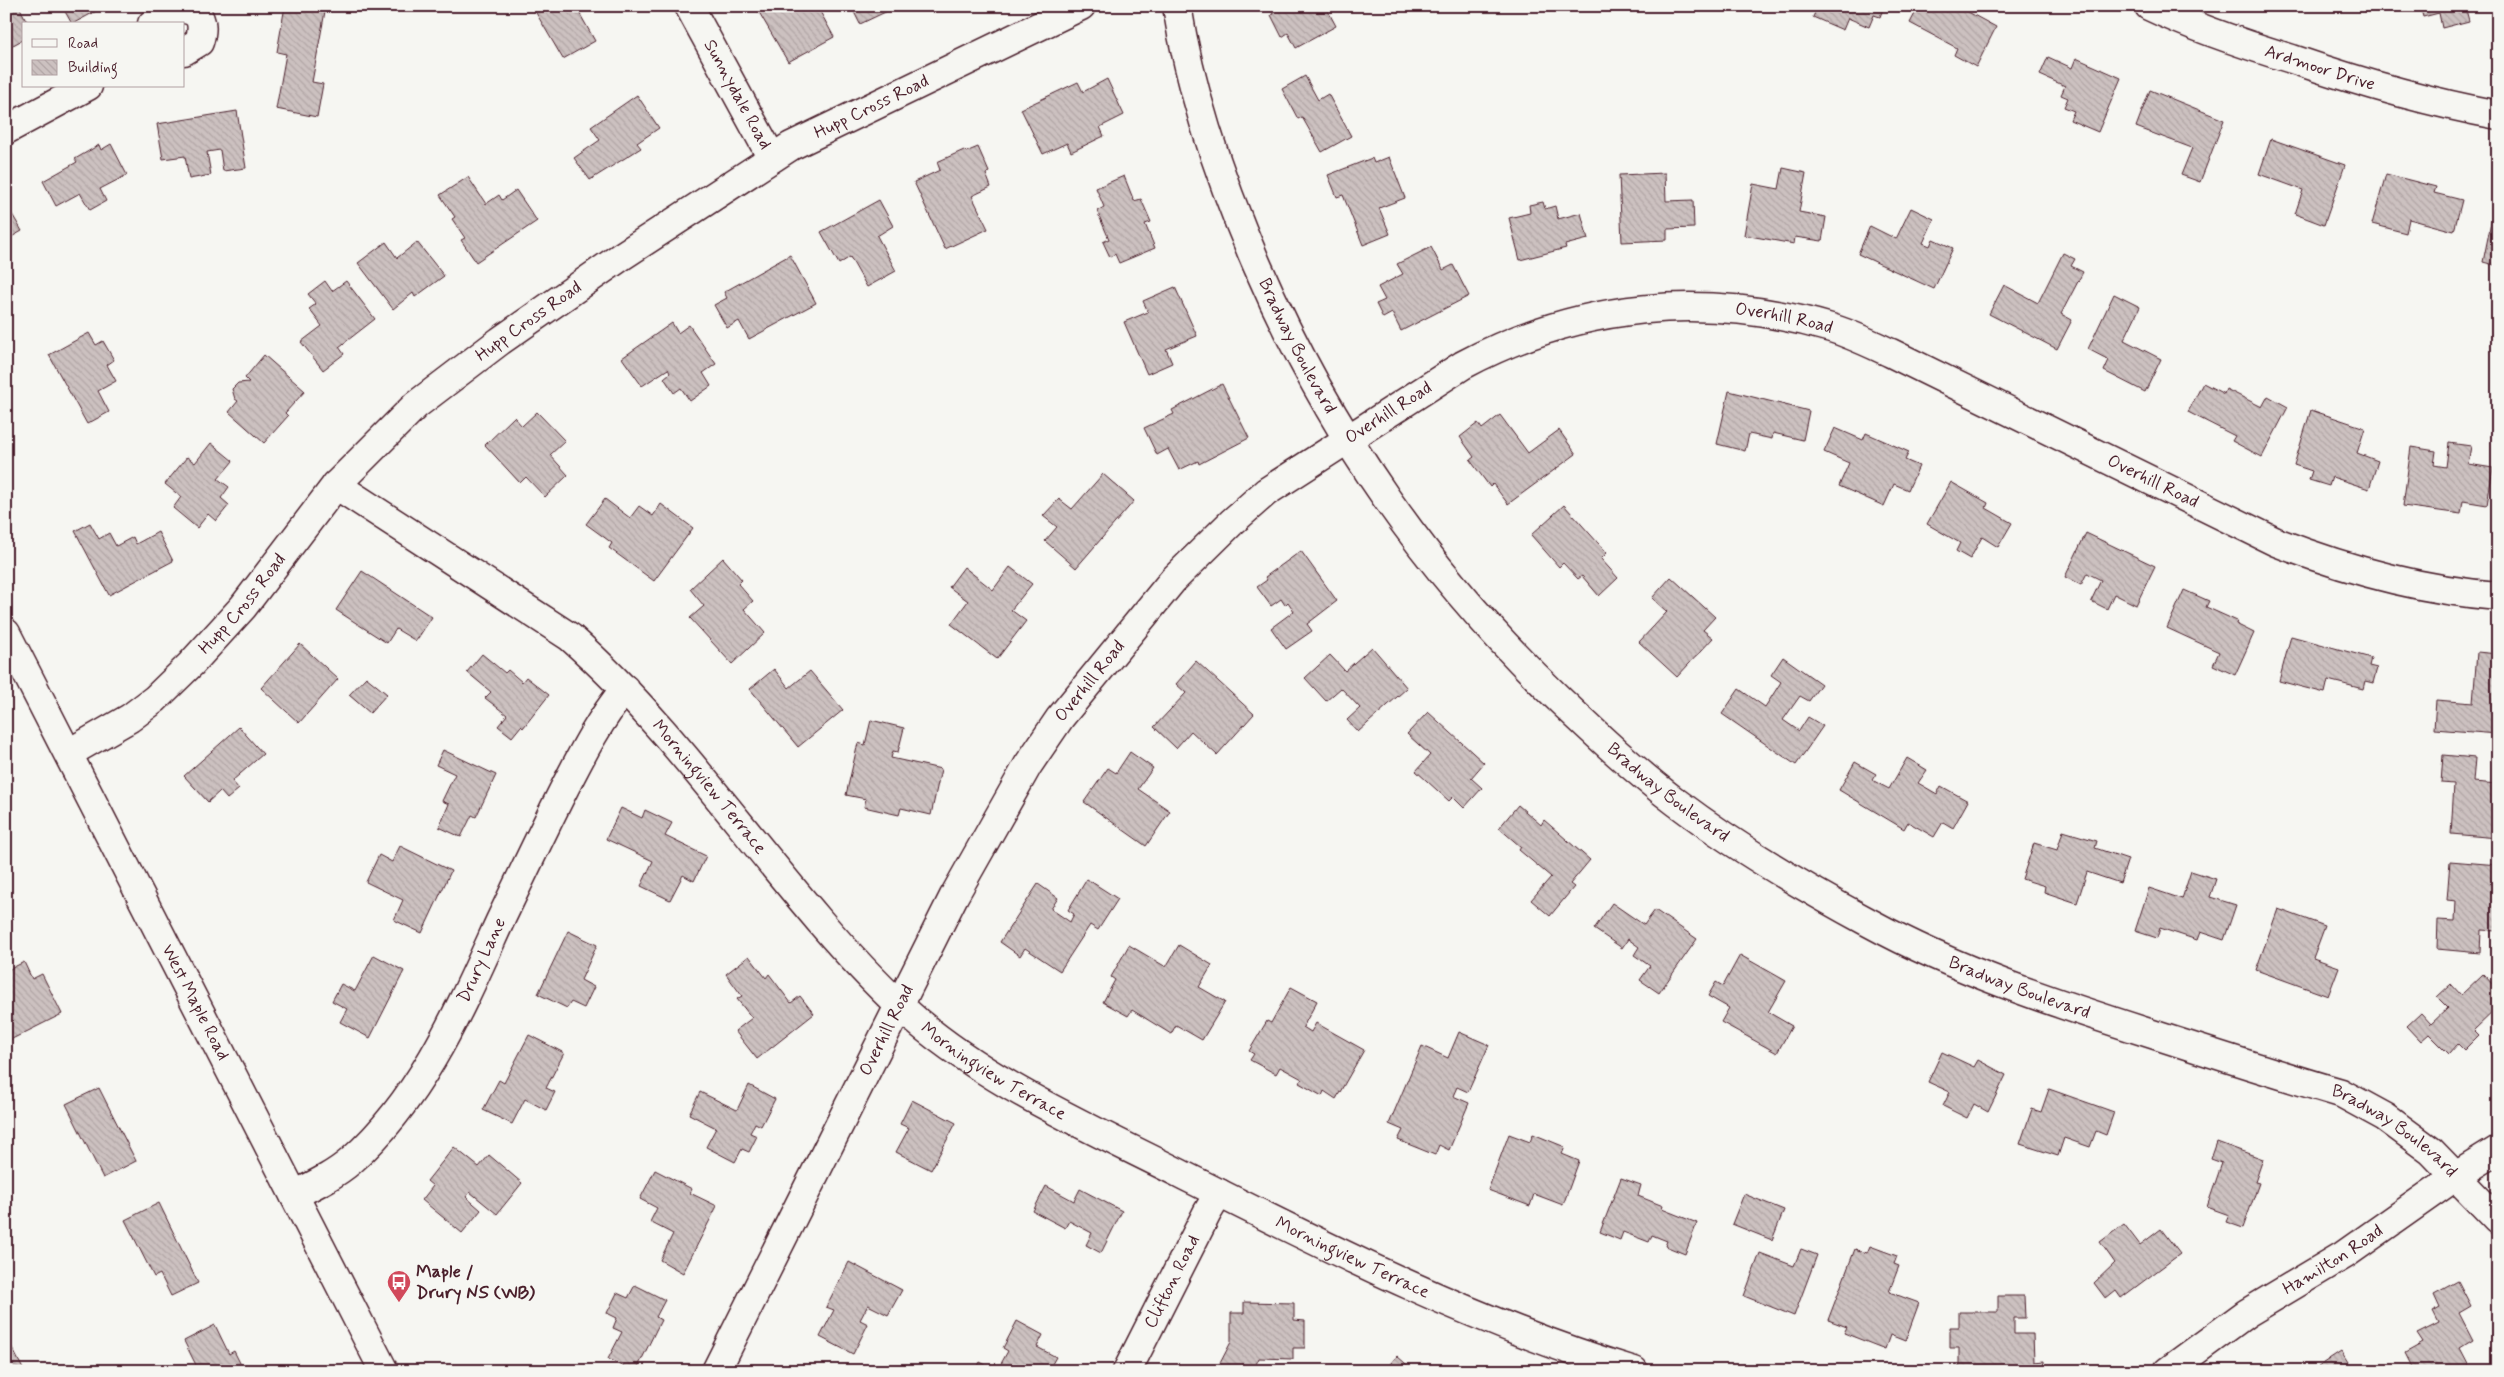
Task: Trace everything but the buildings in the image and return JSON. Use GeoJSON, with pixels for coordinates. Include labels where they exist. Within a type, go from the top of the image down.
{"type":"FeatureCollection","features":[{"type":"Feature","properties":{"kind":"street","name":"Sunnydale Road"},"geometry":{"type":"LineString","coordinates":[[689,6],[772,158]]}},
{"type":"Feature","properties":{"kind":"street","name":"Hupp Cross Road"},"geometry":{"type":"LineString","coordinates":[[69,753],[130,718],[155,700],[244,607],[336,485],[416,406],[500,341],[622,256],[772,158],[888,97],[1081,6]]}},
{"type":"Feature","properties":{"kind":"street","name":"Bradway Boulevard"},"geometry":{"type":"LineString","coordinates":[[1177,6],[1203,119],[1226,193],[1298,351],[1348,439],[1406,526],[1467,604],[1524,665],[1607,745],[1674,800],[1774,869],[1872,924],[1969,971],[2079,1010],[2341,1093],[2408,1132],[2431,1151],[2498,1220]]}},
{"type":"Feature","properties":{"kind":"street","name":"Ardmoor Drive"},"geometry":{"type":"LineString","coordinates":[[2149,6],[2238,42],[2333,73],[2406,94],[2498,115]]}},
{"type":"Feature","properties":{"kind":"street"},"geometry":{"type":"LineString","coordinates":[[154,22],[159,16],[177,8],[184,8],[198,16],[202,26],[199,42],[185,50]]}},
{"type":"Feature","properties":{"kind":"street"},"geometry":{"type":"LineString","coordinates":[[6,130],[84,88]]}},
{"type":"Feature","properties":{"kind":"street","name":"Overhill Road"},"geometry":{"type":"LineString","coordinates":[[716,1371],[954,896],[1028,765],[1060,718],[1173,580],[1198,554],[1266,492],[1463,365],[1495,348],[1608,313],[1668,306],[1730,307],[1782,316],[1833,328],[1891,353],[2276,542],[2329,563],[2386,580],[2498,596]]}},
{"type":"Feature","properties":{"kind":"street","name":"Morningview Terrace"},"geometry":{"type":"LineString","coordinates":[[336,485],[570,636],[625,689],[860,965],[899,1005],[940,1039],[1001,1079],[1063,1115],[1411,1287],[1578,1363],[1634,1371]]}},
{"type":"Feature","properties":{"kind":"street","name":"West Maple Road"},"geometry":{"type":"LineString","coordinates":[[6,633],[384,1371]]}},
{"type":"Feature","properties":{"kind":"street","name":"Drury Lane"},"geometry":{"type":"LineString","coordinates":[[294,1195],[338,1171],[352,1161],[392,1120],[411,1093],[475,975],[521,875],[579,760],[609,708],[625,689]]}},
{"type":"Feature","properties":{"kind":"street","name":"Hamilton Road"},"geometry":{"type":"LineString","coordinates":[[2168,1371],[2239,1319],[2344,1255],[2456,1176],[2498,1150]]}},
{"type":"Feature","properties":{"kind":"street","name":"Clifton Road"},"geometry":{"type":"LineString","coordinates":[[1127,1371],[1207,1213],[1220,1193]]}},
{"type":"Feature","properties":{"kind":"place","name":"Maple / Drury NS (WB)"},"geometry":{"type":"Point","coordinates":[399,1303]}}]}
